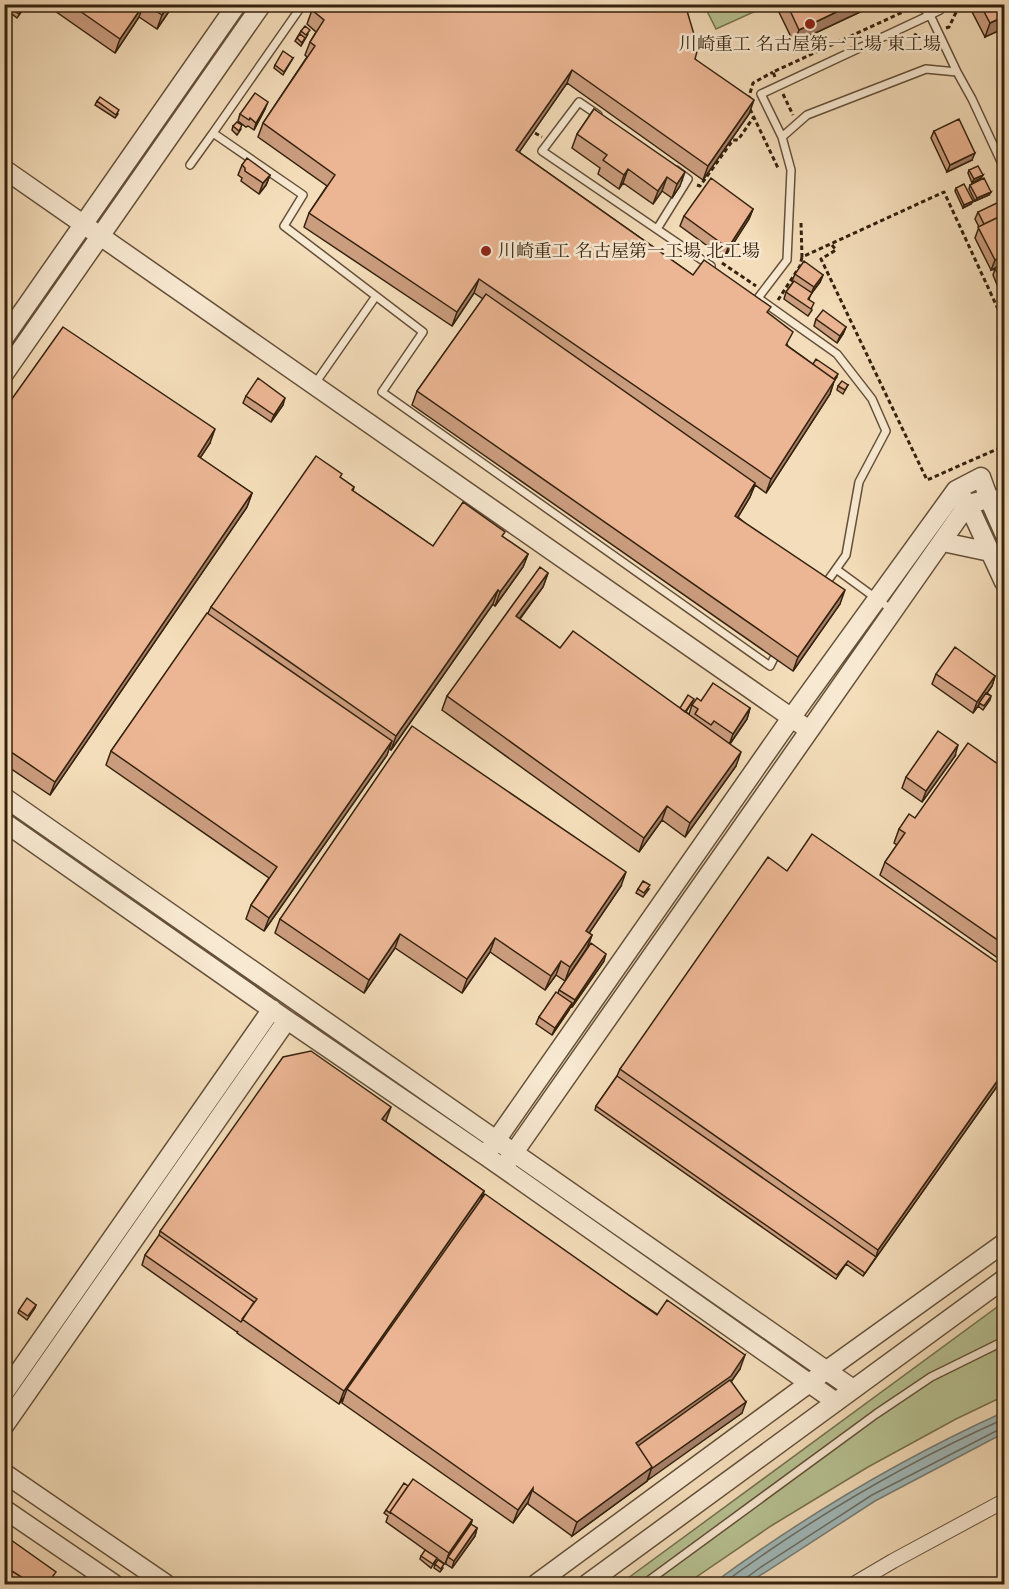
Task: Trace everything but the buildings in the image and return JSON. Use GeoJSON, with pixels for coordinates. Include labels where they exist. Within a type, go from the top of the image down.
{"type":"FeatureCollection","features":[{"type":"Feature","properties":{"kind":"street"},"geometry":{"type":"LineString","coordinates":[[4,338],[237,4]]}},
{"type":"Feature","properties":{"kind":"street"},"geometry":{"type":"LineString","coordinates":[[4,374],[262,4]]}},
{"type":"Feature","properties":{"kind":"street"},"geometry":{"type":"LineString","coordinates":[[4,169],[809,730]]}},
{"type":"Feature","properties":{"kind":"street"},"geometry":{"type":"LineString","coordinates":[[486,1156],[791,718],[877,600],[981,477],[988,499],[1005,533]]}},
{"type":"Feature","properties":{"kind":"street"},"geometry":{"type":"LineString","coordinates":[[503,1168],[943,542],[962,497]]}},
{"type":"Feature","properties":{"kind":"street"},"geometry":{"type":"LineString","coordinates":[[962,497],[1005,582]]}},
{"type":"Feature","properties":{"kind":"street"},"geometry":{"type":"LineString","coordinates":[[943,542],[990,552]]}},
{"type":"Feature","properties":{"kind":"street"},"geometry":{"type":"LineString","coordinates":[[4,797],[853,1389]]}},
{"type":"Feature","properties":{"kind":"street"},"geometry":{"type":"LineString","coordinates":[[4,822],[836,1402]]}},
{"type":"Feature","properties":{"kind":"street"},"geometry":{"type":"LineString","coordinates":[[4,1393],[272,1009]]}},
{"type":"Feature","properties":{"kind":"street"},"geometry":{"type":"LineString","coordinates":[[4,1426],[287,1020]]}},
{"type":"Feature","properties":{"kind":"street"},"geometry":{"type":"LineString","coordinates":[[536,1584],[808,1383],[1005,1243]]}},
{"type":"Feature","properties":{"kind":"street"},"geometry":{"type":"LineString","coordinates":[[587,1584],[1005,1279]]}},
{"type":"Feature","properties":{"kind":"street"},"geometry":{"type":"LineString","coordinates":[[4,1473],[166,1584]]}},
{"type":"Feature","properties":{"kind":"street"},"geometry":{"type":"LineString","coordinates":[[854,1584],[892,1561],[1005,1501]]}},
{"type":"Feature","properties":{"kind":"street"},"geometry":{"type":"LineString","coordinates":[[4,1509],[114,1584]]}},
{"type":"Feature","properties":{"kind":"lane"},"geometry":{"type":"LineString","coordinates":[[190,165],[303,4]]}},
{"type":"Feature","properties":{"kind":"lane"},"geometry":{"type":"LineString","coordinates":[[923,4],[1005,168]]}},
{"type":"Feature","properties":{"kind":"lane"},"geometry":{"type":"LineString","coordinates":[[758,298],[787,260],[791,170],[782,137],[761,94],[930,15],[940,10],[943,4]]}},
{"type":"Feature","properties":{"kind":"lane"},"geometry":{"type":"LineString","coordinates":[[782,137],[807,115],[926,69],[957,72]]}},
{"type":"Feature","properties":{"kind":"lane"},"geometry":{"type":"LineString","coordinates":[[606,121],[579,102],[542,151],[721,273]]}},
{"type":"Feature","properties":{"kind":"lane"},"geometry":{"type":"LineString","coordinates":[[213,133],[303,195],[284,226],[423,332],[382,392],[770,666],[774,658]]}},
{"type":"Feature","properties":{"kind":"lane"},"geometry":{"type":"LineString","coordinates":[[657,229],[688,178],[670,166]]}},
{"type":"Feature","properties":{"kind":"lane"},"geometry":{"type":"LineString","coordinates":[[748,292],[837,354],[872,399],[886,431],[859,482],[846,555],[821,591]]}},
{"type":"Feature","properties":{"kind":"lane"},"geometry":{"type":"LineString","coordinates":[[314,385],[376,296]]}},
{"type":"Feature","properties":{"kind":"lane"},"geometry":{"type":"LineString","coordinates":[[988,499],[1005,489]]}},
{"type":"Feature","properties":{"kind":"lane"},"geometry":{"type":"LineString","coordinates":[[836,569],[893,611]]}},
{"type":"Feature","properties":{"kind":"lane"},"geometry":{"type":"LineString","coordinates":[[644,1584],[922,1383],[1005,1341]]}},
{"type":"Feature","properties":{"kind":"path"},"geometry":{"type":"LineString","coordinates":[[783,95],[773,72],[905,11],[903,4]]}},
{"type":"Feature","properties":{"kind":"path"},"geometry":{"type":"LineString","coordinates":[[688,178],[700,186],[733,140],[738,140],[753,118]]}},
{"type":"Feature","properties":{"kind":"path"},"geometry":{"type":"LineString","coordinates":[[535,133],[549,142]]}},
{"type":"Feature","properties":{"kind":"path"},"geometry":{"type":"LineString","coordinates":[[1005,322],[944,192],[832,245],[836,250],[821,259],[927,480],[1005,446]]}},
{"type":"Feature","properties":{"kind":"path"},"geometry":{"type":"LineString","coordinates":[[717,259],[777,301],[800,266],[802,257]]}},
{"type":"Feature","properties":{"kind":"green space"},"geometry":{"type":"Polygon","coordinates":[[[704,5],[753,5],[756,11],[716,29],[704,5]]]}},
{"type":"Feature","properties":{"kind":"green space"},"geometry":{"type":"Polygon","coordinates":[[[1004,1302],[1004,1396],[956,1419],[868,1467],[771,1526],[686,1584],[620,1584],[1004,1302]]]}},
{"type":"Feature","properties":{"kind":"water"},"geometry":{"type":"Polygon","coordinates":[[[1004,1412],[1004,1433],[875,1501],[747,1584],[712,1584],[781,1536],[854,1490],[928,1449],[1004,1412]]]}},
{"type":"Feature","properties":{"kind":"place","name":"川崎重工 名古屋第一工場 東工場"},"geometry":{"type":"Point","coordinates":[810,24]}},
{"type":"Feature","properties":{"kind":"place","name":"川崎重工 名古屋第一工場 北工場"},"geometry":{"type":"Point","coordinates":[486,251]}}]}
